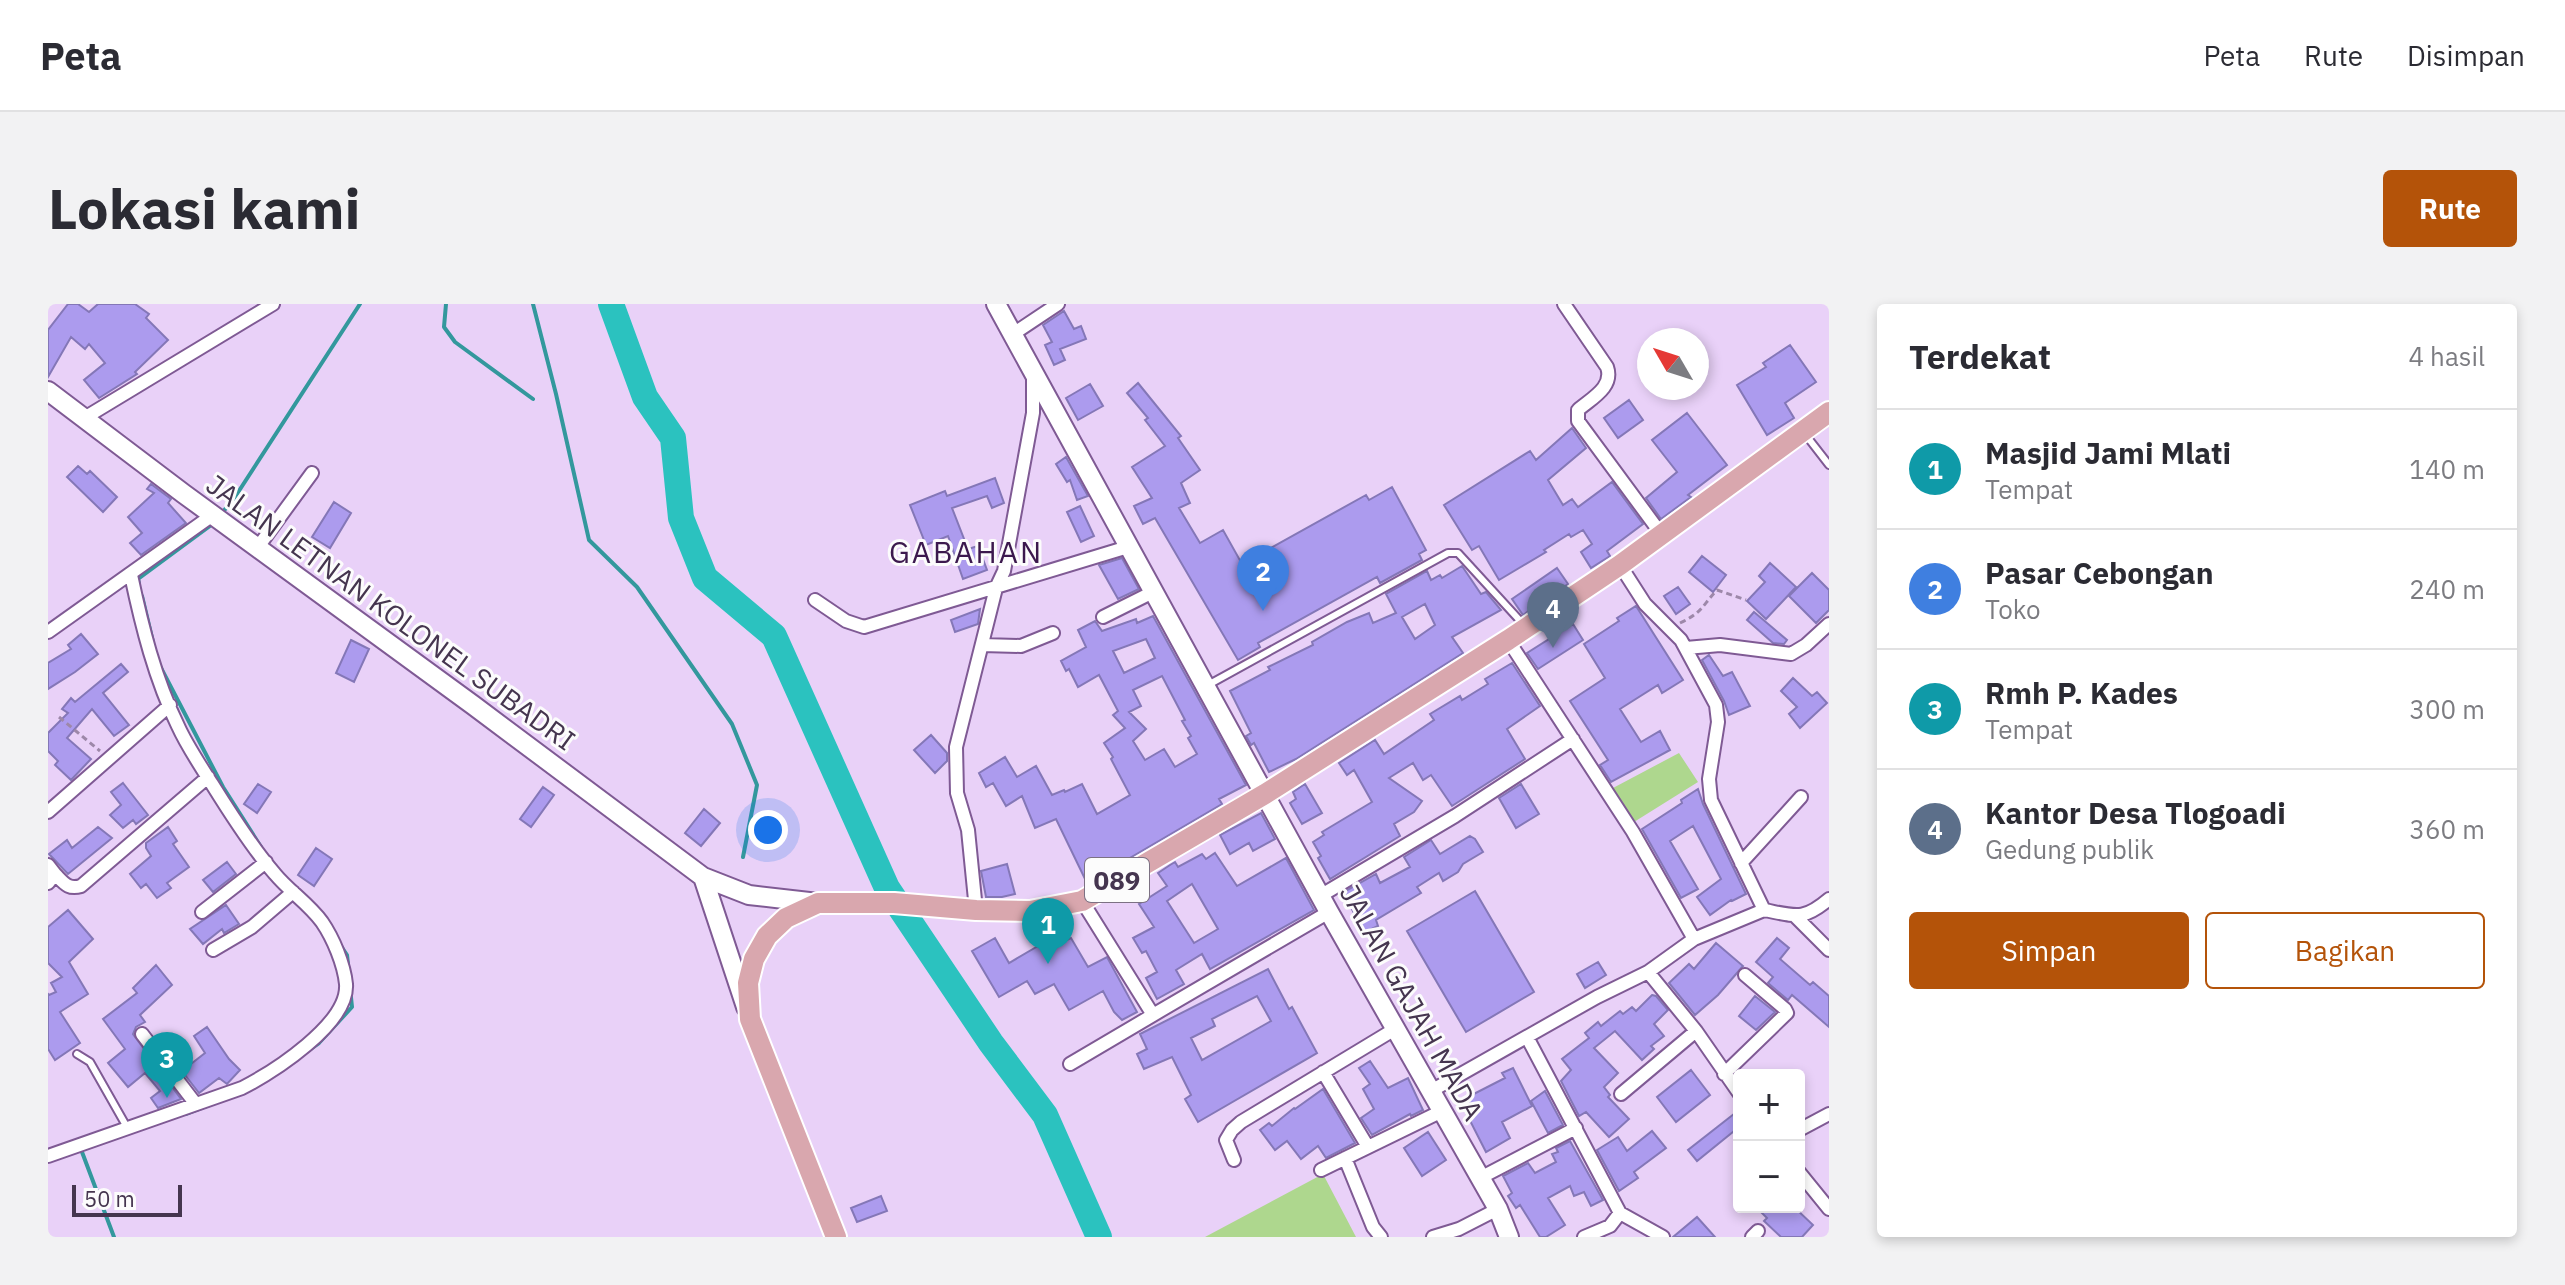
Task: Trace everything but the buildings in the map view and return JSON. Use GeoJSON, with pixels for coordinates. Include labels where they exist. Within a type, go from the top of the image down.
{"type":"FeatureCollection","features":[{"type":"Feature","properties":{"kind":"main road","name":"JALAN GAJAH MADA"},"geometry":{"type":"LineString","coordinates":[[996,304],[1324,904],[1498,1209],[1509,1237]]}},
{"type":"Feature","properties":{"kind":"main road","name":"JALAN LETNAN KOLONEL SUBADRI"},"geometry":{"type":"LineString","coordinates":[[48,391],[703,877],[749,895],[818,903]]}},
{"type":"Feature","properties":{"kind":"main road"},"geometry":{"type":"LineString","coordinates":[[1265,794],[1620,565],[1829,412]]}},
{"type":"Feature","properties":{"kind":"main road","name":"089"},"geometry":{"type":"LineString","coordinates":[[836,1237],[750,1019],[748,983],[754,959],[767,936],[786,918],[818,903],[894,903],[1030,911],[1082,901],[1265,794]]}},
{"type":"Feature","properties":{"kind":"main road"},"geometry":{"type":"LineString","coordinates":[[703,877],[750,1019]]}},
{"type":"Feature","properties":{"kind":"street"},"geometry":{"type":"LineString","coordinates":[[86,417],[253,309],[273,304]]}},
{"type":"Feature","properties":{"kind":"street"},"geometry":{"type":"LineString","coordinates":[[1013,334],[1058,304]]}},
{"type":"Feature","properties":{"kind":"street"},"geometry":{"type":"LineString","coordinates":[[1564,304],[1610,375],[1608,383],[1578,410],[1578,421],[1662,535]]}},
{"type":"Feature","properties":{"kind":"street"},"geometry":{"type":"LineString","coordinates":[[976,910],[968,830],[957,793],[956,747],[996,588],[1004,571],[1033,413],[1033,375]]}},
{"type":"Feature","properties":{"kind":"street"},"geometry":{"type":"LineString","coordinates":[[258,547],[312,473]]}},
{"type":"Feature","properties":{"kind":"street"},"geometry":{"type":"LineString","coordinates":[[48,632],[214,514]]}},
{"type":"Feature","properties":{"kind":"street"},"geometry":{"type":"LineString","coordinates":[[815,600],[846,621],[864,627],[1128,547]]}},
{"type":"Feature","properties":{"kind":"street"},"geometry":{"type":"LineString","coordinates":[[1620,565],[1645,604],[1686,648],[1716,705],[1718,722],[1709,779],[1711,800],[1764,910]]}},
{"type":"Feature","properties":{"kind":"street"},"geometry":{"type":"LineString","coordinates":[[48,1156],[242,1088],[269,1074],[300,1051],[329,1021],[342,1004],[346,986],[338,954],[322,921],[266,862],[178,727],[154,666],[131,575]]}},
{"type":"Feature","properties":{"kind":"street"},"geometry":{"type":"LineString","coordinates":[[1103,617],[1153,592]]}},
{"type":"Feature","properties":{"kind":"street"},"geometry":{"type":"LineString","coordinates":[[1686,648],[1720,645],[1791,654],[1829,624]]}},
{"type":"Feature","properties":{"kind":"street"},"geometry":{"type":"LineString","coordinates":[[982,645],[1021,646],[1053,633]]}},
{"type":"Feature","properties":{"kind":"street"},"geometry":{"type":"LineString","coordinates":[[1508,640],[1633,832],[1694,939]]}},
{"type":"Feature","properties":{"kind":"street"},"geometry":{"type":"LineString","coordinates":[[48,812],[170,705]]}},
{"type":"Feature","properties":{"kind":"street"},"geometry":{"type":"LineString","coordinates":[[1070,1064],[1153,1015],[1573,739]]}},
{"type":"Feature","properties":{"kind":"street"},"geometry":{"type":"LineString","coordinates":[[50,874],[67,886],[81,886],[208,777]]}},
{"type":"Feature","properties":{"kind":"street"},"geometry":{"type":"LineString","coordinates":[[1741,863],[1801,797]]}},
{"type":"Feature","properties":{"kind":"street"},"geometry":{"type":"LineString","coordinates":[[202,912],[266,862]]}},
{"type":"Feature","properties":{"kind":"street"},"geometry":{"type":"LineString","coordinates":[[213,950],[252,927],[293,892]]}},
{"type":"Feature","properties":{"kind":"street"},"geometry":{"type":"LineString","coordinates":[[1431,1091],[1597,997],[1648,972],[1694,939],[1764,910],[1795,916],[1813,912],[1829,899]]}},
{"type":"Feature","properties":{"kind":"street"},"geometry":{"type":"LineString","coordinates":[[1082,901],[1153,1015]]}},
{"type":"Feature","properties":{"kind":"street"},"geometry":{"type":"LineString","coordinates":[[1795,916],[1829,950]]}},
{"type":"Feature","properties":{"kind":"street"},"geometry":{"type":"LineString","coordinates":[[1648,972],[1696,1031],[1733,1085]]}},
{"type":"Feature","properties":{"kind":"street"},"geometry":{"type":"LineString","coordinates":[[1724,1074],[1787,1013],[1745,975]]}},
{"type":"Feature","properties":{"kind":"street"},"geometry":{"type":"LineString","coordinates":[[1234,1160],[1226,1144],[1227,1135],[1241,1122],[1395,1029]]}},
{"type":"Feature","properties":{"kind":"street"},"geometry":{"type":"LineString","coordinates":[[1621,1094],[1696,1031]]}},
{"type":"Feature","properties":{"kind":"street"},"geometry":{"type":"LineString","coordinates":[[142,1034],[195,1103]]}},
{"type":"Feature","properties":{"kind":"street"},"geometry":{"type":"LineString","coordinates":[[1527,1037],[1620,1213],[1663,1237]]}},
{"type":"Feature","properties":{"kind":"street"},"geometry":{"type":"LineString","coordinates":[[1323,1072],[1368,1147]]}},
{"type":"Feature","properties":{"kind":"street"},"geometry":{"type":"LineString","coordinates":[[1321,1170],[1442,1111]]}},
{"type":"Feature","properties":{"kind":"street"},"geometry":{"type":"LineString","coordinates":[[1805,1127],[1829,1114]]}},
{"type":"Feature","properties":{"kind":"street"},"geometry":{"type":"LineString","coordinates":[[1480,1178],[1576,1128]]}},
{"type":"Feature","properties":{"kind":"street"},"geometry":{"type":"LineString","coordinates":[[1345,1158],[1373,1227],[1381,1237]]}},
{"type":"Feature","properties":{"kind":"street"},"geometry":{"type":"LineString","coordinates":[[1805,1179],[1829,1209]]}},
{"type":"Feature","properties":{"kind":"street"},"geometry":{"type":"LineString","coordinates":[[1433,1237],[1459,1229],[1498,1209]]}},
{"type":"Feature","properties":{"kind":"street"},"geometry":{"type":"LineString","coordinates":[[1584,1237],[1610,1226],[1620,1213]]}},
{"type":"Feature","properties":{"kind":"lane"},"geometry":{"type":"LineString","coordinates":[[1803,431],[1829,465]]}},
{"type":"Feature","properties":{"kind":"lane"},"geometry":{"type":"LineString","coordinates":[[1205,686],[1448,553],[1458,553],[1526,628]]}},
{"type":"Feature","properties":{"kind":"lane"},"geometry":{"type":"LineString","coordinates":[[77,1054],[90,1062],[128,1129]]}},
{"type":"Feature","properties":{"kind":"path"},"geometry":{"type":"LineString","coordinates":[[1669,628],[1704,609],[1717,590],[1746,600]]}},
{"type":"Feature","properties":{"kind":"path"},"geometry":{"type":"LineString","coordinates":[[59,717],[110,758]]}},
{"type":"Feature","properties":{"kind":"green space"},"geometry":{"type":"Polygon","coordinates":[[[1679,753],[1698,782],[1634,822],[1613,788],[1679,753]]]}},
{"type":"Feature","properties":{"kind":"green space"},"geometry":{"type":"Polygon","coordinates":[[[1323,1174],[1356,1237],[1205,1237],[1323,1174]]]}},
{"type":"Feature","properties":{"kind":"waterway"},"geometry":{"type":"LineString","coordinates":[[222,513],[360,304]]}},
{"type":"Feature","properties":{"kind":"waterway"},"geometry":{"type":"LineString","coordinates":[[446,304],[444,327],[455,342],[533,399]]}},
{"type":"Feature","properties":{"kind":"waterway"},"geometry":{"type":"LineString","coordinates":[[533,304],[589,540],[637,587],[732,724],[757,785],[743,857]]}},
{"type":"Feature","properties":{"kind":"waterway"},"geometry":{"type":"LineString","coordinates":[[611,304],[645,397],[673,438],[681,518],[705,578],[774,636],[887,888],[991,1043],[1045,1115],[1099,1237]]}},
{"type":"Feature","properties":{"kind":"waterway"},"geometry":{"type":"LineString","coordinates":[[139,584],[138,579],[214,523]]}},
{"type":"Feature","properties":{"kind":"waterway"},"geometry":{"type":"LineString","coordinates":[[142,596],[153,642]]}},
{"type":"Feature","properties":{"kind":"waterway"},"geometry":{"type":"LineString","coordinates":[[160,666],[223,787],[261,847]]}},
{"type":"Feature","properties":{"kind":"waterway"},"geometry":{"type":"LineString","coordinates":[[341,946],[348,964]]}},
{"type":"Feature","properties":{"kind":"waterway"},"geometry":{"type":"LineString","coordinates":[[309,1050],[352,1007],[350,988]]}},
{"type":"Feature","properties":{"kind":"waterway"},"geometry":{"type":"LineString","coordinates":[[186,1114],[215,1103]]}},
{"type":"Feature","properties":{"kind":"waterway"},"geometry":{"type":"LineString","coordinates":[[82,1152],[114,1237]]}},
{"type":"Feature","properties":{"kind":"place","name":"Pasar Cebongan"},"geometry":{"type":"Point","coordinates":[1263,611]}},
{"type":"Feature","properties":{"kind":"place","name":"Kantor Desa Tlogoadi"},"geometry":{"type":"Point","coordinates":[1553,648]}},
{"type":"Feature","properties":{"kind":"place","name":"Masjid Jami Mlati"},"geometry":{"type":"Point","coordinates":[1048,964]}},
{"type":"Feature","properties":{"kind":"place","name":"Rmh P. Kades"},"geometry":{"type":"Point","coordinates":[167,1098]}},
{"type":"Feature","properties":{"kind":"district","name":"GABAHAN"},"geometry":{"type":"Point","coordinates":[966,551]}}]}
